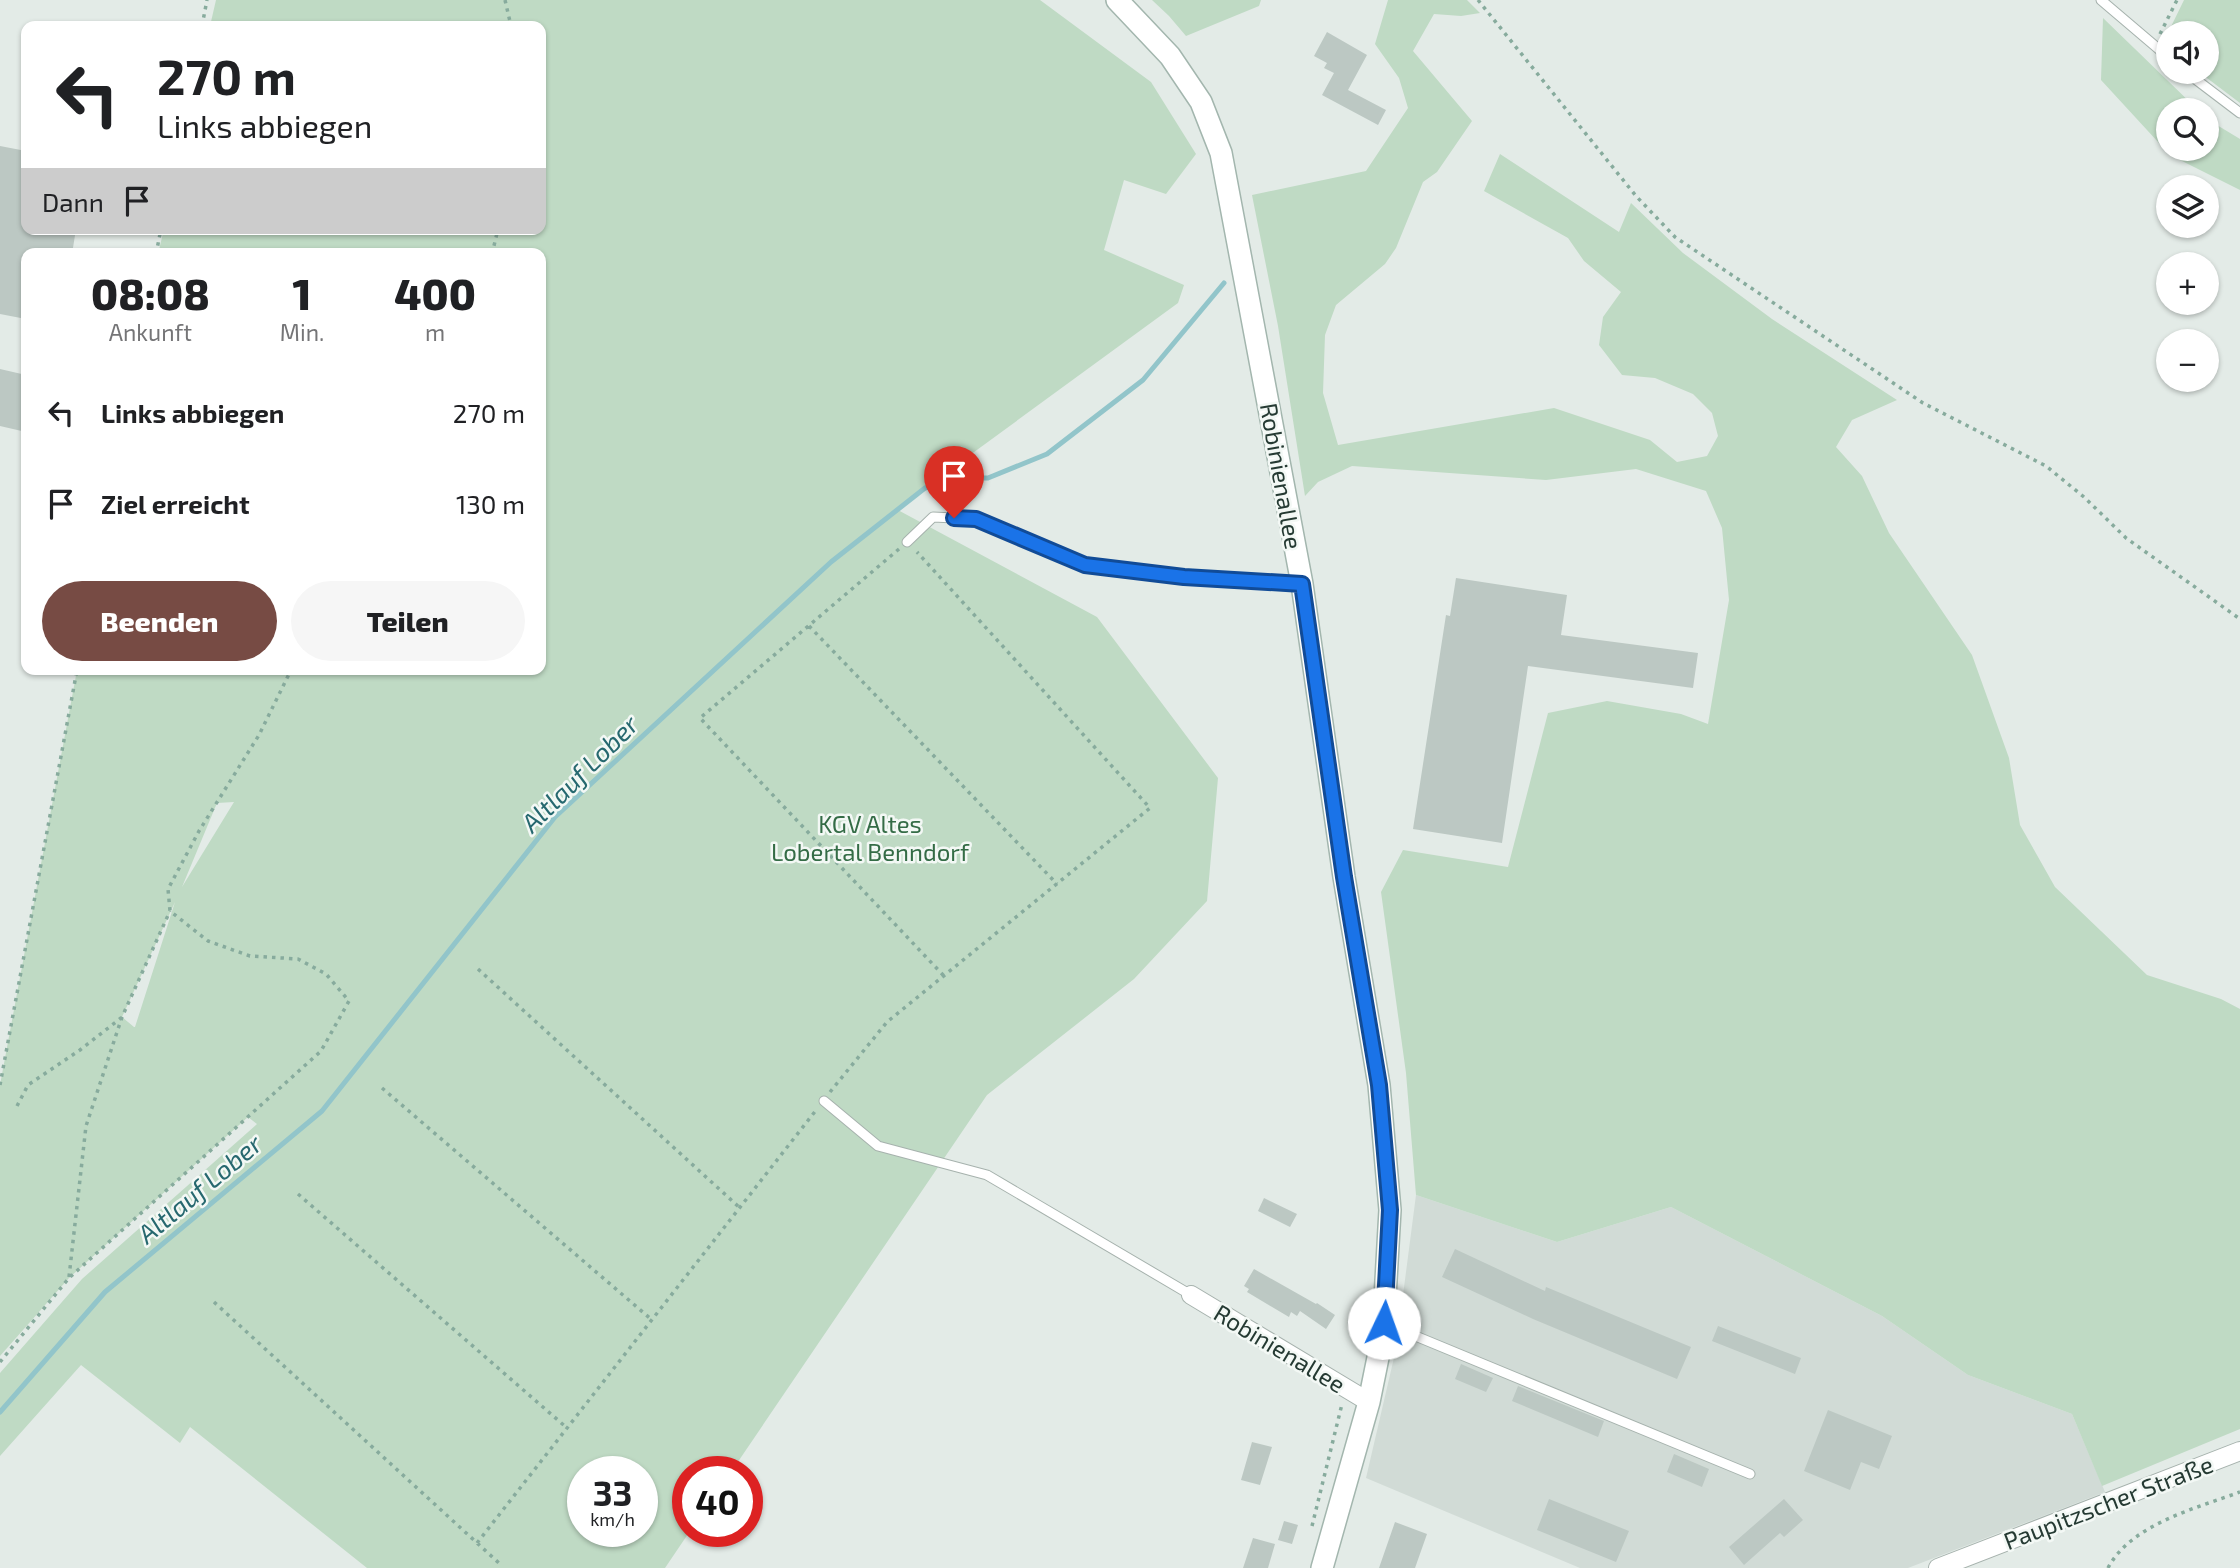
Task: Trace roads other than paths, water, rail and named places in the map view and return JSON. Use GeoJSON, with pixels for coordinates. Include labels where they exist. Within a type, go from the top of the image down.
{"type":"FeatureCollection","features":[{"type":"Feature","properties":{"kind":"street","name":"Robinienallee"},"geometry":{"type":"LineString","coordinates":[[1117,0],[1170,57],[1201,102],[1222,153],[1302,584],[1344,877],[1379,1085],[1390,1210],[1384,1323],[1369,1402],[1322,1568]]}},
{"type":"Feature","properties":{"kind":"street","name":"Robinienallee"},"geometry":{"type":"LineString","coordinates":[[1191,1295],[1369,1402]]}},
{"type":"Feature","properties":{"kind":"street","name":"Paupitzscher Straße"},"geometry":{"type":"LineString","coordinates":[[1938,1568],[2240,1451]]}},
{"type":"Feature","properties":{"kind":"lane"},"geometry":{"type":"LineString","coordinates":[[2101,0],[2156,47]]}},
{"type":"Feature","properties":{"kind":"lane"},"geometry":{"type":"LineString","coordinates":[[2202,84],[2240,113]]}},
{"type":"Feature","properties":{"kind":"lane"},"geometry":{"type":"LineString","coordinates":[[907,541],[933,517],[976,519],[1085,565],[1184,577],[1302,584]]}},
{"type":"Feature","properties":{"kind":"lane"},"geometry":{"type":"LineString","coordinates":[[824,1101],[878,1146],[987,1175],[1191,1295]]}},
{"type":"Feature","properties":{"kind":"lane"},"geometry":{"type":"LineString","coordinates":[[1384,1323],[1750,1474]]}},
{"type":"Feature","properties":{"kind":"waterway","name":"Altlauf Lober"},"geometry":{"type":"LineString","coordinates":[[0,1412],[105,1292],[322,1111],[555,817],[831,562],[925,488],[961,478],[988,478],[1047,454],[1143,380],[1224,283]]}},
{"type":"Feature","properties":{"kind":"park label","name":"KGV Altes Lobertal Benndorf"},"geometry":{"type":"Point","coordinates":[870,837]}}]}
